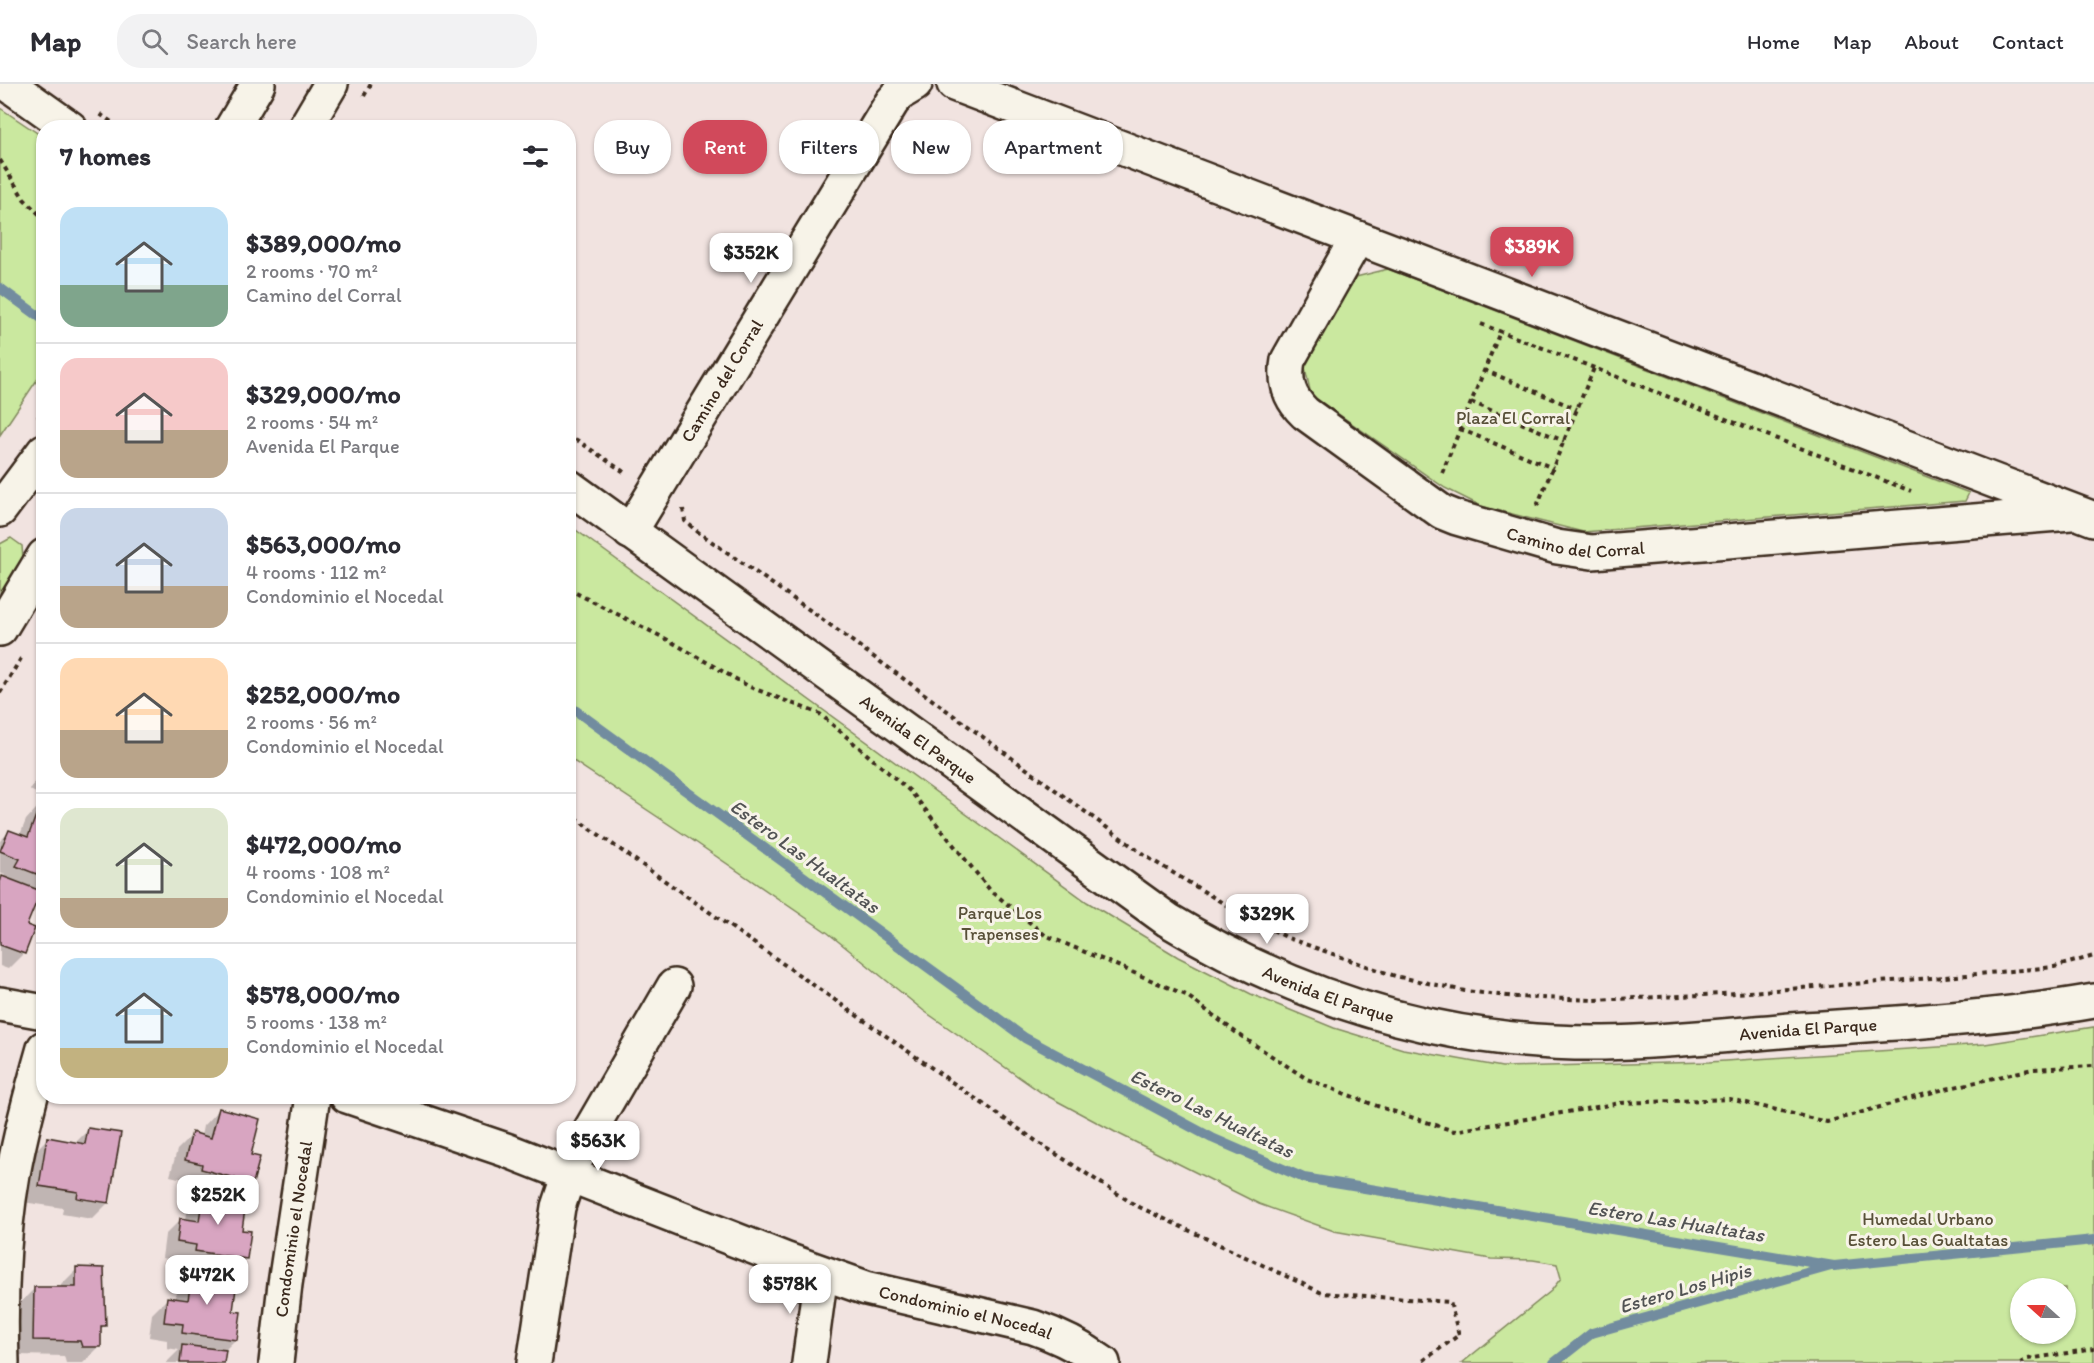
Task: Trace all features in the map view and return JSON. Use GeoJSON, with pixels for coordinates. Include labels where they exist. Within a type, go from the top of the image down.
{"type":"FeatureCollection","features":[{"type":"Feature","properties":{"kind":"street"},"geometry":{"type":"LineString","coordinates":[[8,84],[59,120]]}},
{"type":"Feature","properties":{"kind":"street"},"geometry":{"type":"LineString","coordinates":[[237,120],[258,84]]}},
{"type":"Feature","properties":{"kind":"street"},"geometry":{"type":"LineString","coordinates":[[310,120],[332,84]]}},
{"type":"Feature","properties":{"kind":"street","name":"Camino del Corral"},"geometry":{"type":"LineString","coordinates":[[630,532],[669,497],[892,102],[900,93],[915,84]]}},
{"type":"Feature","properties":{"kind":"street","name":"Camino del Corral"},"geometry":{"type":"LineString","coordinates":[[954,84],[2086,516]]}},
{"type":"Feature","properties":{"kind":"street","name":"Camino del Corral"},"geometry":{"type":"LineString","coordinates":[[1358,238],[1288,360],[1286,372],[1290,395],[1305,413],[1430,504],[1456,518],[1574,551],[1592,552],[2086,516]]}},
{"type":"Feature","properties":{"kind":"street"},"geometry":{"type":"LineString","coordinates":[[0,510],[36,462]]}},
{"type":"Feature","properties":{"kind":"street","name":"Avenida El Parque"},"geometry":{"type":"LineString","coordinates":[[576,492],[1168,920],[1247,964],[1335,1000],[1403,1020],[1481,1035],[1543,1041],[1605,1043],[1972,1017],[2036,1011],[2094,1001]]}},
{"type":"Feature","properties":{"kind":"street"},"geometry":{"type":"LineString","coordinates":[[0,629],[36,569]]}},
{"type":"Feature","properties":{"kind":"street"},"geometry":{"type":"LineString","coordinates":[[534,1363],[556,1215],[569,1174],[588,1134],[674,986]]}},
{"type":"Feature","properties":{"kind":"street"},"geometry":{"type":"LineString","coordinates":[[0,1003],[36,1010]]}},
{"type":"Feature","properties":{"kind":"street"},"geometry":{"type":"LineString","coordinates":[[2,1363],[1,1311],[6,1223],[13,1175],[36,1076]]}},
{"type":"Feature","properties":{"kind":"street","name":"Condominio el Nocedal"},"geometry":{"type":"LineString","coordinates":[[276,1363],[285,1284],[312,1104]]}},
{"type":"Feature","properties":{"kind":"street","name":"Condominio el Nocedal"},"geometry":{"type":"LineString","coordinates":[[372,1104],[443,1127],[569,1174],[821,1273],[911,1300],[1033,1327],[1056,1335],[1086,1350],[1103,1363]]}},
{"type":"Feature","properties":{"kind":"street"},"geometry":{"type":"LineString","coordinates":[[809,1363],[821,1273]]}},
{"type":"Feature","properties":{"kind":"path"},"geometry":{"type":"LineString","coordinates":[[0,160],[24,199],[36,211]]}},
{"type":"Feature","properties":{"kind":"path"},"geometry":{"type":"LineString","coordinates":[[1430,504],[1500,332]]}},
{"type":"Feature","properties":{"kind":"path"},"geometry":{"type":"LineString","coordinates":[[1524,538],[1593,369],[1916,493]]}},
{"type":"Feature","properties":{"kind":"path"},"geometry":{"type":"LineString","coordinates":[[1484,370],[1577,409]]}},
{"type":"Feature","properties":{"kind":"path"},"geometry":{"type":"LineString","coordinates":[[1471,402],[1564,441]]}},
{"type":"Feature","properties":{"kind":"path"},"geometry":{"type":"LineString","coordinates":[[1460,429],[1553,468]]}},
{"type":"Feature","properties":{"kind":"path"},"geometry":{"type":"LineString","coordinates":[[576,440],[622,472],[669,497],[685,521],[698,532],[811,611],[1147,857],[1231,908],[1288,938],[1367,967],[1395,976],[1465,991],[1516,998],[1594,1000],[1723,994],[1945,977],[2054,967],[2094,956]]}},
{"type":"Feature","properties":{"kind":"path"},"geometry":{"type":"LineString","coordinates":[[576,819],[1036,1141],[1135,1205],[1322,1293],[1450,1302],[1459,1335],[1420,1363]]}},
{"type":"Feature","properties":{"kind":"path"},"geometry":{"type":"LineString","coordinates":[[2020,1363],[2028,1359],[2094,1349]]}},
{"type":"Feature","properties":{"kind":"green space"},"geometry":{"type":"Polygon","coordinates":[[[0,108],[36,132],[36,381],[0,435],[0,108]]]}},
{"type":"Feature","properties":{"kind":"green space","name":"Plaza El Corral"},"geometry":{"type":"Polygon","coordinates":[[[1388,269],[1969,493],[1965,501],[1583,532],[1481,506],[1445,488],[1311,395],[1304,363],[1356,277],[1388,269]]]}},
{"type":"Feature","properties":{"kind":"green space"},"geometry":{"type":"Polygon","coordinates":[[[576,530],[1087,902],[1178,957],[1251,994],[1334,1028],[1403,1049],[1502,1067],[1709,1062],[1985,1044],[2094,1027],[2094,1363],[1462,1363],[1551,1291],[1561,1278],[1557,1264],[1533,1260],[1491,1259],[1334,1231],[1259,1204],[1042,1093],[924,1011],[828,933],[576,763],[576,530]]]}},
{"type":"Feature","properties":{"kind":"green space"},"geometry":{"type":"Polygon","coordinates":[[[11,538],[22,546],[23,559],[0,596],[0,544],[11,538]]]}},
{"type":"Feature","properties":{"kind":"building"},"geometry":{"type":"Polygon","coordinates":[[[36,815],[36,874],[16,866],[20,859],[0,851],[9,830],[28,837],[36,815]]]}},
{"type":"Feature","properties":{"kind":"building"},"geometry":{"type":"Polygon","coordinates":[[[2,876],[36,889],[36,903],[27,925],[35,928],[25,954],[0,945],[0,882],[2,876]]]}},
{"type":"Feature","properties":{"kind":"building"},"geometry":{"type":"Polygon","coordinates":[[[219,1108],[260,1119],[251,1155],[260,1157],[253,1183],[201,1169],[202,1164],[185,1160],[192,1132],[211,1138],[219,1108]]]}},
{"type":"Feature","properties":{"kind":"building"},"geometry":{"type":"Polygon","coordinates":[[[88,1128],[121,1133],[109,1203],[77,1198],[78,1192],[39,1186],[47,1137],[85,1144],[88,1128]]]}},
{"type":"Feature","properties":{"kind":"building"},"geometry":{"type":"Polygon","coordinates":[[[204,1188],[247,1195],[242,1230],[251,1231],[247,1259],[195,1251],[196,1245],[177,1242],[180,1218],[199,1221],[204,1188]]]}},
{"type":"Feature","properties":{"kind":"building"},"geometry":{"type":"Polygon","coordinates":[[[76,1267],[104,1268],[106,1326],[101,1326],[101,1347],[82,1347],[80,1341],[33,1340],[34,1287],[76,1287],[76,1267]]]}},
{"type":"Feature","properties":{"kind":"building"},"geometry":{"type":"Polygon","coordinates":[[[193,1267],[238,1273],[233,1311],[241,1312],[237,1340],[182,1333],[183,1324],[164,1322],[167,1297],[188,1300],[193,1267]]]}},
{"type":"Feature","properties":{"kind":"building"},"geometry":{"type":"Polygon","coordinates":[[[182,1345],[226,1350],[224,1363],[180,1363],[182,1345]]]}},
{"type":"Feature","properties":{"kind":"waterway","name":"Estero Las Hualtatas"},"geometry":{"type":"LineString","coordinates":[[0,288],[36,314]]}},
{"type":"Feature","properties":{"kind":"waterway","name":"Estero Las Hualtatas"},"geometry":{"type":"LineString","coordinates":[[576,711],[1025,1038],[1212,1138],[1304,1178],[1834,1266],[2094,1240]]}},
{"type":"Feature","properties":{"kind":"waterway","name":"Estero Los Hipis"},"geometry":{"type":"LineString","coordinates":[[1554,1363],[1592,1333],[1831,1266]]}},
{"type":"Feature","properties":{"kind":"park label","name":"Parque Los Trapenses"},"geometry":{"type":"Point","coordinates":[1000,923]}},
{"type":"Feature","properties":{"kind":"park label","name":"Humedal Urbano Estero Las Gualtatas"},"geometry":{"type":"Point","coordinates":[1928,1229]}}]}
